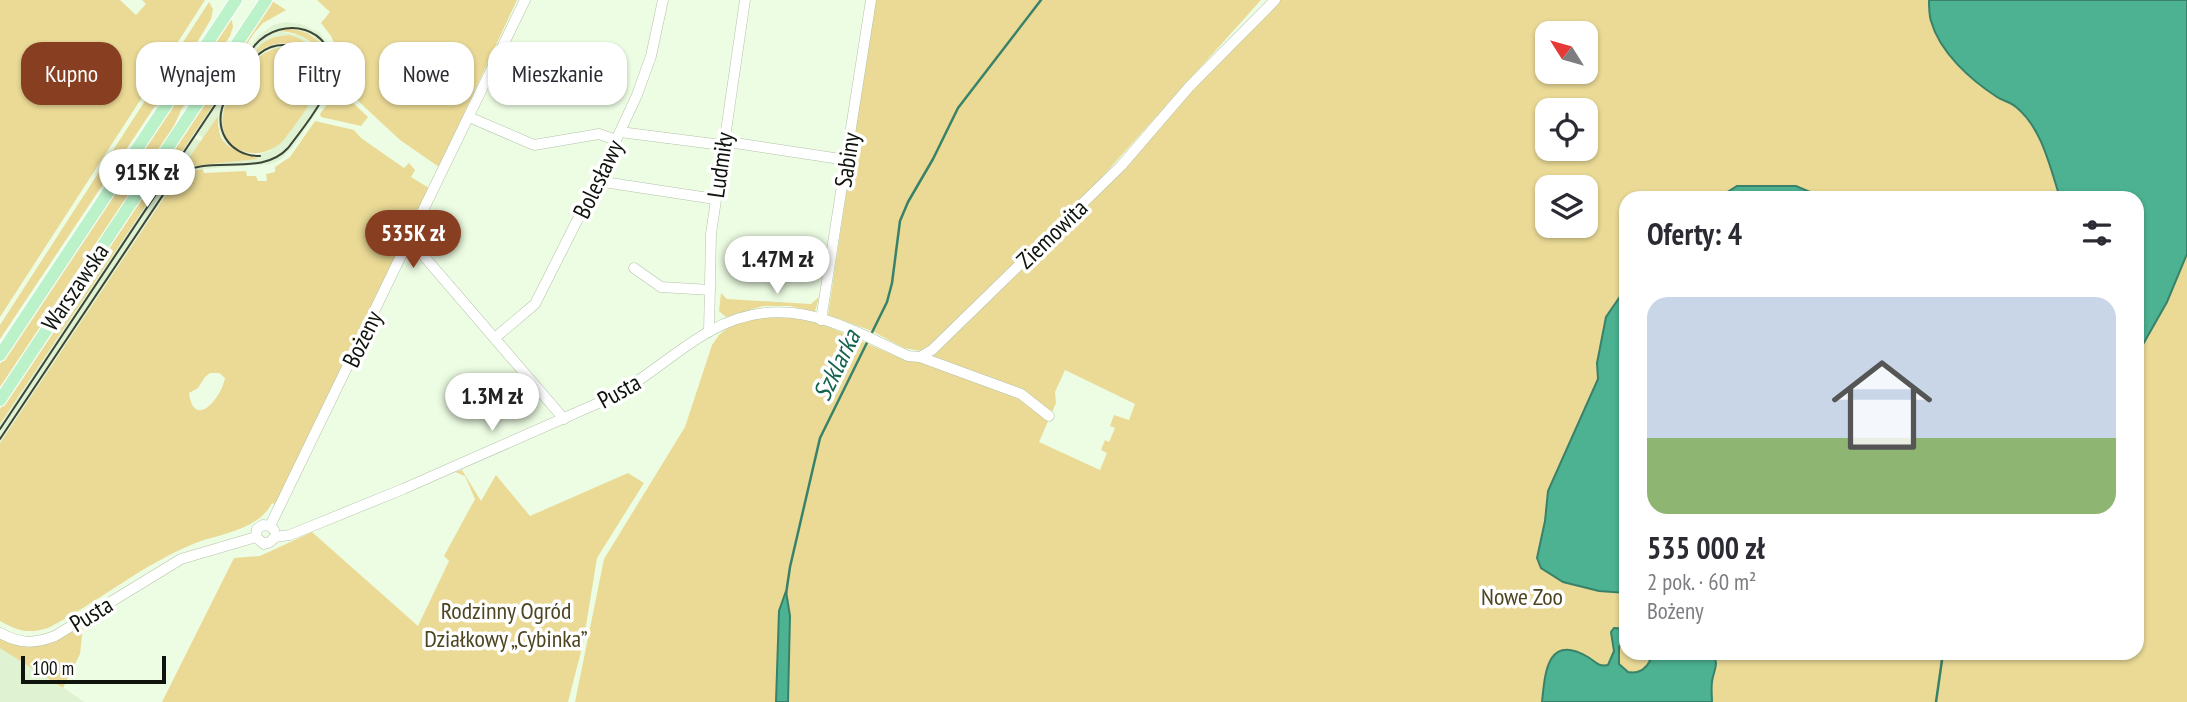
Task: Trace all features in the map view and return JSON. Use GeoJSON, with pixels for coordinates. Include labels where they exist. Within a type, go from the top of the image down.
{"type":"FeatureCollection","features":[{"type":"Feature","properties":{"kind":"main road","name":"Warszawska"},"geometry":{"type":"LineString","coordinates":[[0,355],[236,0]]}},
{"type":"Feature","properties":{"kind":"main road","name":"Warszawska"},"geometry":{"type":"LineString","coordinates":[[0,400],[266,0]]}},
{"type":"Feature","properties":{"kind":"street","name":"Bożeny"},"geometry":{"type":"LineString","coordinates":[[270,526],[411,240],[525,0]]}},
{"type":"Feature","properties":{"kind":"street","name":"Bolesławy"},"geometry":{"type":"LineString","coordinates":[[496,337],[535,304],[597,181],[651,56],[663,0]]}},
{"type":"Feature","properties":{"kind":"street","name":"Ludmiły"},"geometry":{"type":"LineString","coordinates":[[709,332],[711,234],[745,0]]}},
{"type":"Feature","properties":{"kind":"street","name":"Sabiny"},"geometry":{"type":"LineString","coordinates":[[821,320],[871,0]]}},
{"type":"Feature","properties":{"kind":"street","name":"Ziemowita"},"geometry":{"type":"LineString","coordinates":[[920,357],[932,350],[1121,166],[1189,87],[1275,0]]}},
{"type":"Feature","properties":{"kind":"street"},"geometry":{"type":"LineString","coordinates":[[469,117],[534,145],[599,134],[735,143],[846,160]]}},
{"type":"Feature","properties":{"kind":"street"},"geometry":{"type":"LineString","coordinates":[[597,181],[715,199]]}},
{"type":"Feature","properties":{"kind":"street"},"geometry":{"type":"LineString","coordinates":[[411,240],[564,419]]}},
{"type":"Feature","properties":{"kind":"street"},"geometry":{"type":"LineString","coordinates":[[634,268],[661,287],[709,290]]}},
{"type":"Feature","properties":{"kind":"street","name":"Pusta"},"geometry":{"type":"LineString","coordinates":[[275,537],[290,535],[564,419],[635,385],[709,332],[732,321],[771,311],[792,312],[821,320],[908,356],[920,357]]}},
{"type":"Feature","properties":{"kind":"street"},"geometry":{"type":"LineString","coordinates":[[920,357],[1021,394],[1049,416]]}},
{"type":"Feature","properties":{"kind":"street"},"geometry":{"type":"LineString","coordinates":[[270,526],[275,537],[264,544],[256,537],[260,527],[270,526]]}},
{"type":"Feature","properties":{"kind":"street","name":"Pusta"},"geometry":{"type":"LineString","coordinates":[[0,633],[17,641],[40,642],[55,636],[181,559],[256,537]]}},
{"type":"Feature","properties":{"kind":"shaded area"},"geometry":{"type":"Polygon","coordinates":[[[1929,0],[2187,0],[2187,254],[2167,302],[2144,343],[2144,191],[2058,191],[2039,137],[2025,116],[1958,65],[1941,44],[1929,14],[1929,0]]]}},
{"type":"Feature","properties":{"kind":"shaded area"},"geometry":{"type":"Polygon","coordinates":[[[286,22],[301,24],[319,32],[326,42],[319,42],[313,36],[296,29],[283,32],[302,36],[310,42],[271,38],[260,47],[260,42],[254,42],[273,25],[286,22]]]}},
{"type":"Feature","properties":{"kind":"shaded area"},"geometry":{"type":"Polygon","coordinates":[[[274,45],[274,53],[270,49],[260,56],[260,51],[274,45]]]}},
{"type":"Feature","properties":{"kind":"shaded area"},"geometry":{"type":"Polygon","coordinates":[[[213,105],[238,105],[227,136],[240,151],[255,155],[270,151],[283,141],[306,105],[321,105],[294,146],[280,160],[270,164],[191,171],[176,180],[0,443],[0,424],[192,136],[201,142],[189,158],[185,156],[179,166],[258,159],[232,151],[225,144],[219,129],[218,116],[204,138],[195,132],[213,105]]]}},
{"type":"Feature","properties":{"kind":"shaded area"},"geometry":{"type":"Polygon","coordinates":[[[1737,186],[1796,186],[1808,191],[1729,191],[1737,186]]]}},
{"type":"Feature","properties":{"kind":"shaded area"},"geometry":{"type":"Polygon","coordinates":[[[1619,298],[1619,592],[1599,591],[1563,582],[1541,568],[1537,558],[1548,491],[1598,379],[1597,363],[1606,317],[1619,298]]]}},
{"type":"Feature","properties":{"kind":"shaded area"},"geometry":{"type":"Polygon","coordinates":[[[786,591],[790,616],[788,702],[776,702],[779,611],[786,591]]]}},
{"type":"Feature","properties":{"kind":"shaded area"},"geometry":{"type":"Polygon","coordinates":[[[1614,628],[1619,628],[1619,664],[1628,672],[1641,671],[1649,660],[1715,660],[1712,702],[1542,702],[1547,669],[1556,653],[1574,651],[1599,665],[1608,665],[1614,651],[1611,632],[1614,628]]]}},
{"type":"Feature","properties":{"kind":"shaded area"},"geometry":{"type":"Polygon","coordinates":[[[0,646],[48,677],[84,702],[0,702],[0,646]]]}},
{"type":"Feature","properties":{"kind":"green space"},"geometry":{"type":"Polygon","coordinates":[[[0,0],[120,0],[136,15],[146,4],[142,0],[205,0],[178,42],[136,42],[137,105],[0,317],[0,0]]]}},
{"type":"Feature","properties":{"kind":"green space"},"geometry":{"type":"Polygon","coordinates":[[[317,0],[517,0],[497,42],[488,42],[488,62],[474,92],[474,42],[379,42],[379,105],[468,105],[439,167],[400,140],[362,105],[365,105],[365,42],[334,42],[321,23],[330,12],[317,0]]]}},
{"type":"Feature","properties":{"kind":"green space"},"geometry":{"type":"Polygon","coordinates":[[[875,0],[1261,0],[1067,216],[934,342],[921,351],[904,348],[872,331],[828,315],[875,0]]]}},
{"type":"Feature","properties":{"kind":"green space","name":"Nowe Zoo"},"geometry":{"type":"Polygon","coordinates":[[[1280,0],[2187,0],[2187,702],[788,702],[788,594],[785,592],[779,611],[776,702],[575,702],[604,559],[685,427],[712,345],[719,335],[730,326],[769,315],[803,319],[827,326],[900,358],[940,347],[1111,182],[1192,89],[1280,0]],[[1065,370],[1055,392],[1056,403],[1039,442],[1100,470],[1107,453],[1101,450],[1105,440],[1109,442],[1115,428],[1110,426],[1114,415],[1129,420],[1135,404],[1065,370]]]}},
{"type":"Feature","properties":{"kind":"green space"},"geometry":{"type":"Polygon","coordinates":[[[272,1],[286,10],[263,23],[248,42],[245,42],[272,1]]]}},
{"type":"Feature","properties":{"kind":"green space"},"geometry":{"type":"Polygon","coordinates":[[[209,2],[213,9],[211,19],[197,42],[183,42],[209,2]]]}},
{"type":"Feature","properties":{"kind":"green space"},"geometry":{"type":"Polygon","coordinates":[[[232,20],[233,27],[226,42],[215,42],[232,20]]]}},
{"type":"Feature","properties":{"kind":"green space"},"geometry":{"type":"Polygon","coordinates":[[[297,30],[307,33],[319,42],[310,42],[295,34],[280,31],[297,30]]]}},
{"type":"Feature","properties":{"kind":"green space"},"geometry":{"type":"Polygon","coordinates":[[[290,35],[304,42],[274,42],[260,52],[260,45],[278,36],[290,35]]]}},
{"type":"Feature","properties":{"kind":"green space"},"geometry":{"type":"Polygon","coordinates":[[[274,50],[274,105],[308,105],[283,141],[273,148],[251,153],[232,145],[226,137],[223,115],[226,105],[260,105],[260,57],[274,50]]]}},
{"type":"Feature","properties":{"kind":"green space"},"geometry":{"type":"Polygon","coordinates":[[[142,105],[160,105],[158,108],[155,106],[0,339],[0,325],[142,105]]]}},
{"type":"Feature","properties":{"kind":"green space"},"geometry":{"type":"Polygon","coordinates":[[[173,105],[184,105],[172,131],[0,390],[0,364],[173,105]]]}},
{"type":"Feature","properties":{"kind":"green space"},"geometry":{"type":"Polygon","coordinates":[[[203,105],[213,105],[0,424],[0,409],[203,105]]]}},
{"type":"Feature","properties":{"kind":"green space"},"geometry":{"type":"Polygon","coordinates":[[[326,105],[355,105],[368,117],[361,126],[321,117],[320,114],[326,105]]]}},
{"type":"Feature","properties":{"kind":"green space"},"geometry":{"type":"Polygon","coordinates":[[[218,116],[224,142],[235,150],[258,159],[178,166],[185,156],[189,158],[218,116]]]}},
{"type":"Feature","properties":{"kind":"green space"},"geometry":{"type":"Polygon","coordinates":[[[315,121],[354,130],[361,138],[404,168],[409,163],[415,170],[411,177],[429,188],[276,505],[272,503],[266,512],[249,525],[198,542],[159,561],[48,628],[23,630],[0,621],[0,443],[176,180],[191,171],[203,169],[204,173],[246,171],[247,176],[256,176],[258,181],[267,181],[266,174],[275,172],[275,167],[290,157],[315,121]],[[210,373],[198,388],[189,393],[196,409],[202,410],[213,402],[225,378],[219,373],[210,373]]]}},
{"type":"Feature","properties":{"kind":"green space"},"geometry":{"type":"Polygon","coordinates":[[[721,293],[727,299],[811,304],[819,297],[815,312],[790,306],[763,306],[726,317],[719,311],[721,293]]]}},
{"type":"Feature","properties":{"kind":"green space","name":"Rodzinny Ogród Działkowy „Cybinka”"},"geometry":{"type":"Polygon","coordinates":[[[462,470],[481,501],[496,475],[530,516],[628,473],[644,483],[597,558],[583,644],[568,702],[162,702],[234,558],[260,556],[312,532],[418,626],[449,561],[444,556],[475,499],[465,476],[455,472],[462,470]]]}},
{"type":"Feature","properties":{"kind":"green space"},"geometry":{"type":"Polygon","coordinates":[[[79,627],[83,628],[80,654],[63,688],[0,648],[0,638],[22,646],[41,646],[79,627]]]}},
{"type":"Feature","properties":{"kind":"waterway","name":"Szklarka"},"geometry":{"type":"LineString","coordinates":[[786,594],[820,438],[887,302],[900,221],[908,202],[958,108],[1041,0]]}},
{"type":"Feature","properties":{"kind":"waterway"},"geometry":{"type":"LineString","coordinates":[[1936,702],[1942,660]]}},
{"type":"Feature","properties":{"kind":"tram line"},"geometry":{"type":"LineString","coordinates":[[0,429],[255,45],[266,35],[292,28],[305,30],[316,36],[325,44],[331,57],[330,81],[315,112],[288,148],[263,162],[202,166],[175,177],[0,439]]}},
{"type":"Feature","properties":{"kind":"tram line"},"geometry":{"type":"LineString","coordinates":[[260,54],[274,46]]}},
{"type":"Feature","properties":{"kind":"tram line"},"geometry":{"type":"LineString","coordinates":[[223,105],[220,119],[225,138],[239,151],[260,156]]}}]}
